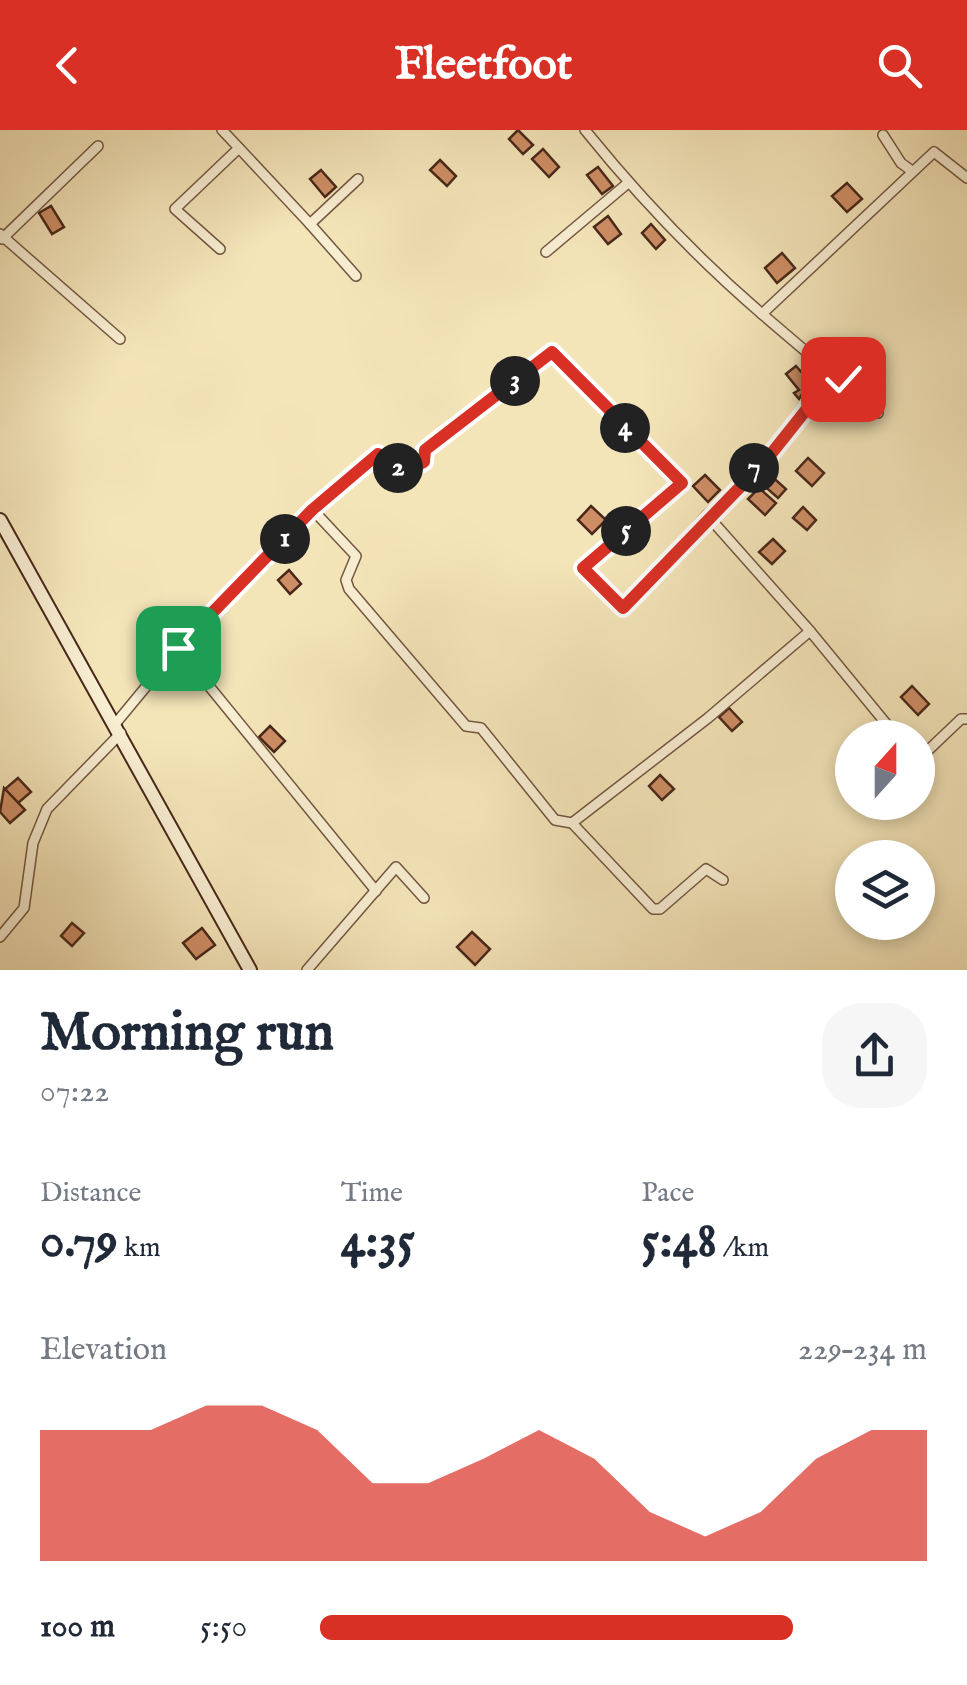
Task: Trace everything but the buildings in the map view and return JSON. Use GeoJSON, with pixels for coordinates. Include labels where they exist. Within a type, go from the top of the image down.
{"type":"FeatureCollection","features":[{"type":"Feature","properties":{"kind":"main road"},"geometry":{"type":"LineString","coordinates":[[0,520],[250,970]]}},
{"type":"Feature","properties":{"kind":"street"},"geometry":{"type":"LineString","coordinates":[[222,130],[356,276]]}},
{"type":"Feature","properties":{"kind":"street"},"geometry":{"type":"LineString","coordinates":[[585,130],[628,183],[712,271],[878,412]]}},
{"type":"Feature","properties":{"kind":"street"},"geometry":{"type":"LineString","coordinates":[[884,132],[900,163],[912,171]]}},
{"type":"Feature","properties":{"kind":"street"},"geometry":{"type":"LineString","coordinates":[[98,146],[1,237],[120,339]]}},
{"type":"Feature","properties":{"kind":"street"},"geometry":{"type":"LineString","coordinates":[[220,250],[176,209],[238,148]]}},
{"type":"Feature","properties":{"kind":"street"},"geometry":{"type":"LineString","coordinates":[[762,314],[934,152],[967,178]]}},
{"type":"Feature","properties":{"kind":"street"},"geometry":{"type":"LineString","coordinates":[[310,224],[358,180]]}},
{"type":"Feature","properties":{"kind":"street"},"geometry":{"type":"LineString","coordinates":[[546,252],[628,183]]}},
{"type":"Feature","properties":{"kind":"street"},"geometry":{"type":"LineString","coordinates":[[0,937],[24,908],[33,842],[47,809],[118,728],[178,648],[312,510],[378,454],[392,468],[412,468],[424,462],[425,450],[552,352],[682,483],[583,568],[623,608],[744,483],[759,461],[771,454],[826,385],[829,374]]}},
{"type":"Feature","properties":{"kind":"street"},"geometry":{"type":"LineString","coordinates":[[312,510],[356,556],[346,580],[349,589],[422,678],[466,726],[481,728],[555,820],[572,823],[653,909],[660,909],[706,869],[723,880]]}},
{"type":"Feature","properties":{"kind":"street"},"geometry":{"type":"LineString","coordinates":[[708,516],[883,720]]}},
{"type":"Feature","properties":{"kind":"street"},"geometry":{"type":"LineString","coordinates":[[572,823],[708,718],[810,632]]}},
{"type":"Feature","properties":{"kind":"street"},"geometry":{"type":"LineString","coordinates":[[178,648],[376,891]]}},
{"type":"Feature","properties":{"kind":"street"},"geometry":{"type":"LineString","coordinates":[[935,744],[961,719],[967,719]]}},
{"type":"Feature","properties":{"kind":"street"},"geometry":{"type":"LineString","coordinates":[[307,970],[396,867],[424,898]]}},
{"type":"Feature","properties":{"kind":"route"},"geometry":{"type":"LineString","coordinates":[[178,648],[206,624],[312,510],[378,454],[392,468],[412,468],[424,462],[425,450],[552,352],[576,381],[682,483],[583,568],[623,608],[744,483],[759,461],[771,454],[826,385],[829,374],[843,379]]}}]}
